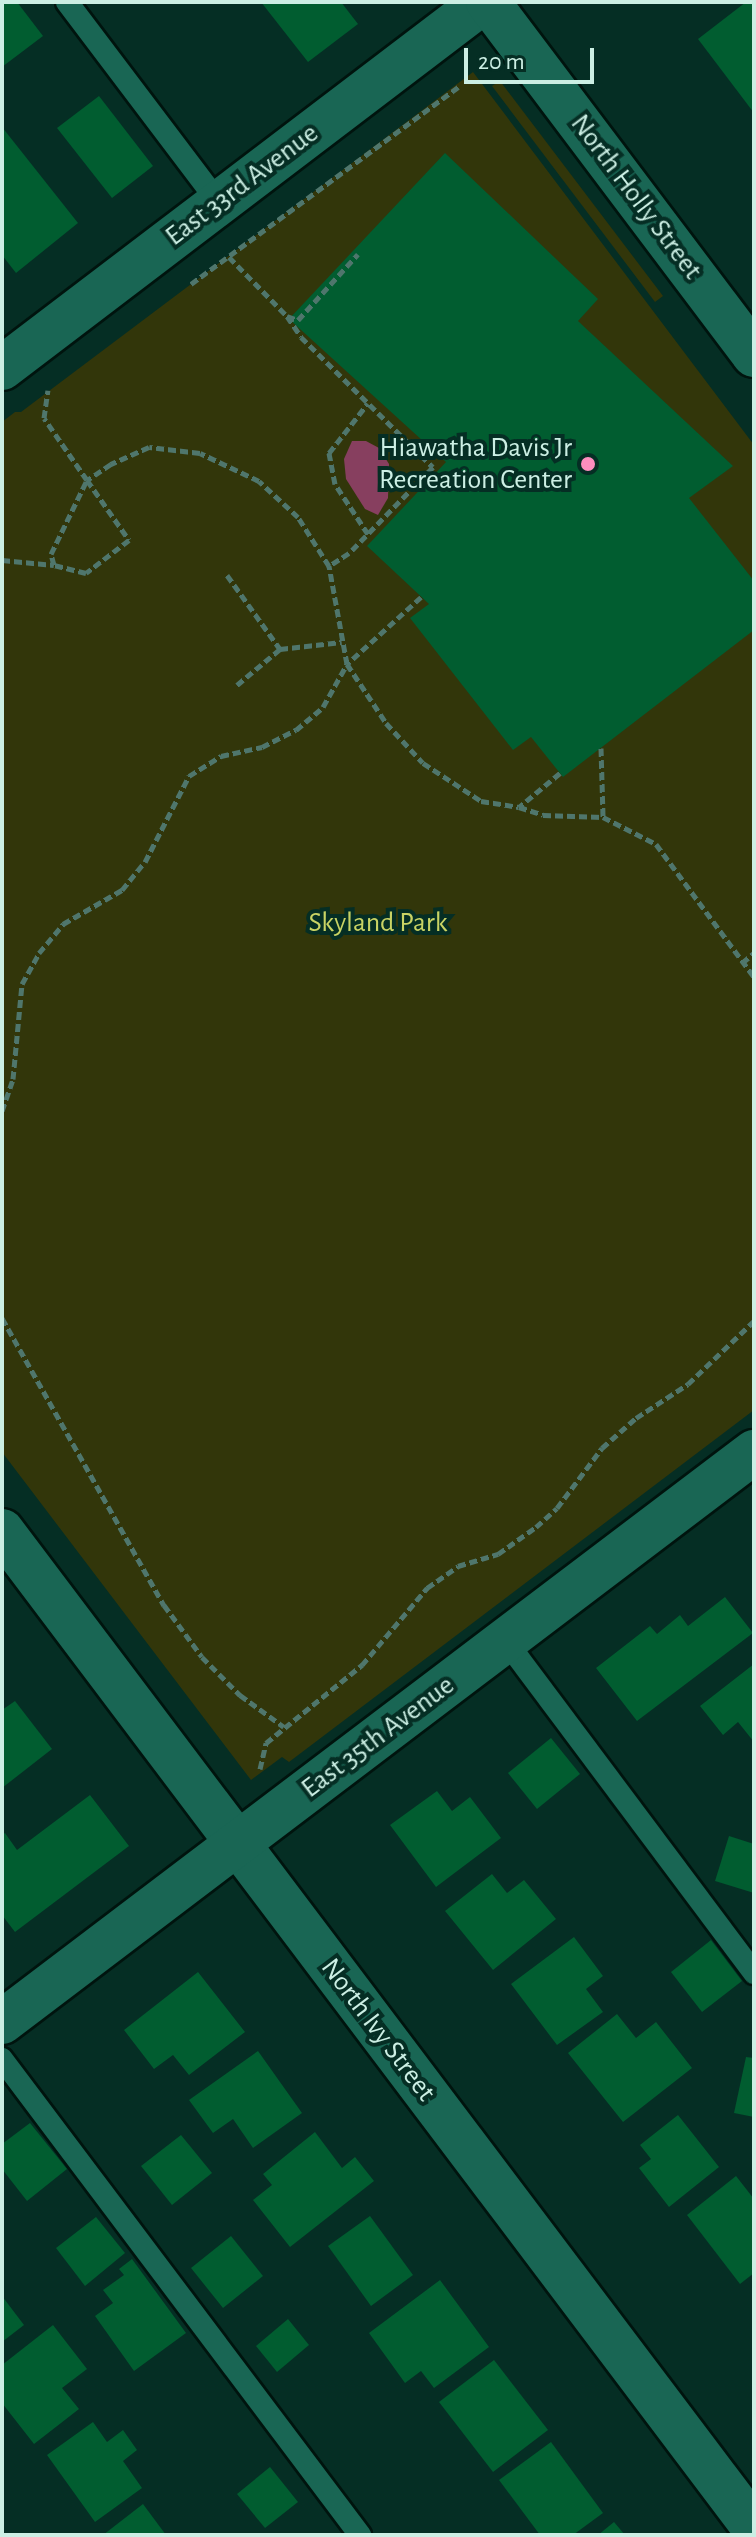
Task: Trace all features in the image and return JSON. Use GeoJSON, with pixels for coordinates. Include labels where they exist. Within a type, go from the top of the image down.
{"type":"FeatureCollection","features":[{"type":"Feature","properties":{"kind":"street","name":"East 33rd Avenue"},"geometry":{"type":"LineString","coordinates":[[2,368],[486,2]]}},
{"type":"Feature","properties":{"kind":"street","name":"North Holly Street"},"geometry":{"type":"LineString","coordinates":[[486,2],[754,355]]}},
{"type":"Feature","properties":{"kind":"street","name":"East 35th Avenue"},"geometry":{"type":"LineString","coordinates":[[2,2022],[754,1452]]}},
{"type":"Feature","properties":{"kind":"street","name":"North Ivy Street"},"geometry":{"type":"LineString","coordinates":[[2,1531],[754,2528]]}},
{"type":"Feature","properties":{"kind":"lane"},"geometry":{"type":"LineString","coordinates":[[67,2],[219,203]]}},
{"type":"Feature","properties":{"kind":"lane"},"geometry":{"type":"LineString","coordinates":[[505,1640],[754,1973]]}},
{"type":"Feature","properties":{"kind":"lane"},"geometry":{"type":"LineString","coordinates":[[2,2059],[360,2535]]}},
{"type":"Feature","properties":{"kind":"path"},"geometry":{"type":"LineString","coordinates":[[180,292],[458,87]]}},
{"type":"Feature","properties":{"kind":"path"},"geometry":{"type":"LineString","coordinates":[[287,316],[298,320],[358,254]]}},
{"type":"Feature","properties":{"kind":"path"},"geometry":{"type":"LineString","coordinates":[[229,257],[287,316],[301,337],[433,467],[368,534],[329,566]]}},
{"type":"Feature","properties":{"kind":"path"},"geometry":{"type":"LineString","coordinates":[[2,560],[54,565],[86,573],[129,540],[44,418],[48,390],[60,381]]}},
{"type":"Feature","properties":{"kind":"path"},"geometry":{"type":"LineString","coordinates":[[368,403],[329,453],[335,484],[368,534]]}},
{"type":"Feature","properties":{"kind":"path"},"geometry":{"type":"LineString","coordinates":[[54,565],[51,554],[87,480],[111,464],[149,447],[200,453],[259,481],[298,517],[329,566],[347,664],[386,723],[423,763],[481,801],[519,807],[543,815],[603,817],[656,844],[754,977]]}},
{"type":"Feature","properties":{"kind":"path"},"geometry":{"type":"LineString","coordinates":[[227,575],[280,649]]}},
{"type":"Feature","properties":{"kind":"path"},"geometry":{"type":"LineString","coordinates":[[2,1111],[13,1079],[22,984],[39,953],[63,924],[122,890],[145,862],[189,776],[221,756],[262,747],[296,730],[323,707],[347,664],[421,597]]}},
{"type":"Feature","properties":{"kind":"path"},"geometry":{"type":"LineString","coordinates":[[237,685],[280,649],[342,642]]}},
{"type":"Feature","properties":{"kind":"path"},"geometry":{"type":"LineString","coordinates":[[601,748],[603,817]]}},
{"type":"Feature","properties":{"kind":"path"},"geometry":{"type":"LineString","coordinates":[[519,807],[560,773]]}},
{"type":"Feature","properties":{"kind":"path"},"geometry":{"type":"LineString","coordinates":[[742,963],[754,953]]}},
{"type":"Feature","properties":{"kind":"path"},"geometry":{"type":"LineString","coordinates":[[2,1318],[164,1605],[202,1657],[240,1695],[285,1727]]}},
{"type":"Feature","properties":{"kind":"path"},"geometry":{"type":"LineString","coordinates":[[260,1770],[266,1743],[362,1665],[427,1588],[458,1566],[498,1554],[536,1527],[557,1508],[602,1448],[636,1418],[688,1384],[754,1321]]}},
{"type":"Feature","properties":{"kind":"green space","name":"Skyland Park"},"geometry":{"type":"Polygon","coordinates":[[[473,72],[754,445],[754,1410],[289,1762],[282,1757],[251,1780],[2,1452],[2,422],[15,412],[21,412],[473,72]]]}},
{"type":"Feature","properties":{"kind":"green space"},"geometry":{"type":"Polygon","coordinates":[[[500,81],[663,296],[655,302],[492,86],[500,81]]]}},
{"type":"Feature","properties":{"kind":"shaded area"},"geometry":{"type":"Polygon","coordinates":[[[352,441],[366,441],[379,448],[389,464],[388,498],[378,515],[365,509],[346,479],[344,459],[352,441]]]}},
{"type":"Feature","properties":{"kind":"building"},"geometry":{"type":"Polygon","coordinates":[[[2,2],[17,2],[43,36],[2,67],[2,2]]]}},
{"type":"Feature","properties":{"kind":"building"},"geometry":{"type":"Polygon","coordinates":[[[261,2],[341,2],[358,24],[308,62],[261,2]]]}},
{"type":"Feature","properties":{"kind":"building"},"geometry":{"type":"Polygon","coordinates":[[[746,2],[754,2],[754,113],[698,39],[746,2]]]}},
{"type":"Feature","properties":{"kind":"building"},"geometry":{"type":"Polygon","coordinates":[[[99,96],[153,166],[112,198],[57,128],[99,96]]]}},
{"type":"Feature","properties":{"kind":"building"},"geometry":{"type":"Polygon","coordinates":[[[2,127],[78,223],[16,273],[2,255],[2,127]]]}},
{"type":"Feature","properties":{"kind":"building","name":"Hiawatha Davis Jr Recreation Center"},"geometry":{"type":"Polygon","coordinates":[[[445,153],[598,299],[578,321],[733,466],[689,498],[754,581],[754,630],[563,777],[531,737],[513,750],[410,618],[429,604],[367,546],[446,462],[289,319],[445,153]]]}},
{"type":"Feature","properties":{"kind":"building"},"geometry":{"type":"Polygon","coordinates":[[[725,1597],[753,1633],[637,1721],[596,1668],[650,1626],[657,1634],[680,1615],[688,1626],[725,1597]]]}},
{"type":"Feature","properties":{"kind":"building"},"geometry":{"type":"Polygon","coordinates":[[[754,1664],[754,1742],[738,1722],[723,1735],[700,1706],[754,1664]]]}},
{"type":"Feature","properties":{"kind":"building"},"geometry":{"type":"Polygon","coordinates":[[[15,1701],[52,1749],[2,1788],[2,1710],[15,1701]]]}},
{"type":"Feature","properties":{"kind":"building"},"geometry":{"type":"Polygon","coordinates":[[[551,1738],[580,1774],[537,1809],[508,1773],[551,1738]]]}},
{"type":"Feature","properties":{"kind":"building"},"geometry":{"type":"Polygon","coordinates":[[[437,1791],[452,1811],[470,1797],[501,1838],[436,1887],[390,1825],[437,1791]]]}},
{"type":"Feature","properties":{"kind":"building"},"geometry":{"type":"Polygon","coordinates":[[[90,1795],[129,1846],[15,1932],[2,1915],[2,1835],[5,1833],[17,1850],[90,1795]]]}},
{"type":"Feature","properties":{"kind":"building"},"geometry":{"type":"Polygon","coordinates":[[[729,1836],[754,1844],[754,1893],[715,1881],[729,1836]]]}},
{"type":"Feature","properties":{"kind":"building"},"geometry":{"type":"Polygon","coordinates":[[[492,1874],[507,1893],[524,1880],[556,1919],[493,1970],[445,1911],[492,1874]]]}},
{"type":"Feature","properties":{"kind":"building"},"geometry":{"type":"Polygon","coordinates":[[[574,1937],[603,1976],[586,1989],[603,2012],[557,2045],[511,1984],[574,1937]]]}},
{"type":"Feature","properties":{"kind":"building"},"geometry":{"type":"Polygon","coordinates":[[[711,1940],[742,1981],[702,2012],[671,1972],[711,1940]]]}},
{"type":"Feature","properties":{"kind":"building"},"geometry":{"type":"Polygon","coordinates":[[[198,1972],[245,2032],[189,2075],[173,2055],[154,2069],[124,2030],[198,1972]]]}},
{"type":"Feature","properties":{"kind":"building"},"geometry":{"type":"Polygon","coordinates":[[[617,2014],[636,2038],[656,2022],[692,2068],[623,2122],[568,2053],[617,2014]]]}},
{"type":"Feature","properties":{"kind":"building"},"geometry":{"type":"Polygon","coordinates":[[[258,2051],[302,2113],[253,2148],[233,2119],[213,2133],[189,2100],[258,2051]]]}},
{"type":"Feature","properties":{"kind":"building"},"geometry":{"type":"Polygon","coordinates":[[[746,2057],[754,2058],[754,2117],[734,2113],[746,2057]]]}},
{"type":"Feature","properties":{"kind":"building"},"geometry":{"type":"Polygon","coordinates":[[[678,2115],[719,2167],[669,2207],[639,2168],[651,2159],[640,2145],[678,2115]]]}},
{"type":"Feature","properties":{"kind":"building"},"geometry":{"type":"Polygon","coordinates":[[[30,2123],[67,2169],[27,2201],[2,2169],[2,2144],[30,2123]]]}},
{"type":"Feature","properties":{"kind":"building"},"geometry":{"type":"Polygon","coordinates":[[[315,2132],[342,2168],[355,2157],[374,2181],[290,2247],[253,2200],[272,2185],[263,2174],[315,2132]]]}},
{"type":"Feature","properties":{"kind":"building"},"geometry":{"type":"Polygon","coordinates":[[[181,2135],[212,2173],[172,2205],[141,2166],[181,2135]]]}},
{"type":"Feature","properties":{"kind":"building"},"geometry":{"type":"Polygon","coordinates":[[[736,2176],[754,2199],[754,2273],[740,2284],[687,2215],[736,2176]]]}},
{"type":"Feature","properties":{"kind":"building"},"geometry":{"type":"Polygon","coordinates":[[[370,2216],[413,2275],[371,2306],[328,2246],[370,2216]]]}},
{"type":"Feature","properties":{"kind":"building"},"geometry":{"type":"Polygon","coordinates":[[[96,2217],[125,2253],[85,2286],[56,2248],[96,2217]]]}},
{"type":"Feature","properties":{"kind":"building"},"geometry":{"type":"Polygon","coordinates":[[[231,2236],[263,2276],[223,2308],[191,2268],[231,2236]]]}},
{"type":"Feature","properties":{"kind":"building"},"geometry":{"type":"Polygon","coordinates":[[[132,2259],[186,2333],[134,2371],[95,2316],[113,2303],[103,2290],[124,2275],[119,2269],[132,2259]]]}},
{"type":"Feature","properties":{"kind":"building"},"geometry":{"type":"Polygon","coordinates":[[[440,2280],[489,2347],[434,2388],[421,2371],[405,2383],[369,2333],[440,2280]]]}},
{"type":"Feature","properties":{"kind":"building"},"geometry":{"type":"Polygon","coordinates":[[[2,2296],[24,2325],[2,2342],[2,2296]]]}},
{"type":"Feature","properties":{"kind":"building"},"geometry":{"type":"Polygon","coordinates":[[[288,2319],[309,2345],[277,2372],[256,2346],[288,2319]]]}},
{"type":"Feature","properties":{"kind":"building"},"geometry":{"type":"Polygon","coordinates":[[[53,2325],[87,2369],[62,2388],[79,2409],[34,2444],[2,2403],[2,2365],[53,2325]]]}},
{"type":"Feature","properties":{"kind":"building"},"geometry":{"type":"Polygon","coordinates":[[[494,2360],[548,2430],[493,2472],[439,2402],[494,2360]]]}},
{"type":"Feature","properties":{"kind":"building"},"geometry":{"type":"Polygon","coordinates":[[[93,2422],[107,2442],[123,2430],[137,2450],[123,2461],[142,2488],[95,2522],[47,2455],[93,2422]]]}},
{"type":"Feature","properties":{"kind":"building"},"geometry":{"type":"Polygon","coordinates":[[[551,2442],[603,2513],[573,2535],[540,2535],[499,2480],[551,2442]]]}},
{"type":"Feature","properties":{"kind":"building"},"geometry":{"type":"Polygon","coordinates":[[[270,2467],[298,2502],[265,2528],[237,2494],[270,2467]]]}},
{"type":"Feature","properties":{"kind":"building"},"geometry":{"type":"Polygon","coordinates":[[[143,2504],[166,2535],[103,2535],[143,2504]]]}},
{"type":"Feature","properties":{"kind":"building"},"geometry":{"type":"Polygon","coordinates":[[[614,2522],[625,2535],[598,2535],[614,2522]]]}},
{"type":"Feature","properties":{"kind":"place","name":"Hiawatha Davis Jr Recreation Center"},"geometry":{"type":"Point","coordinates":[588,464]}}]}
